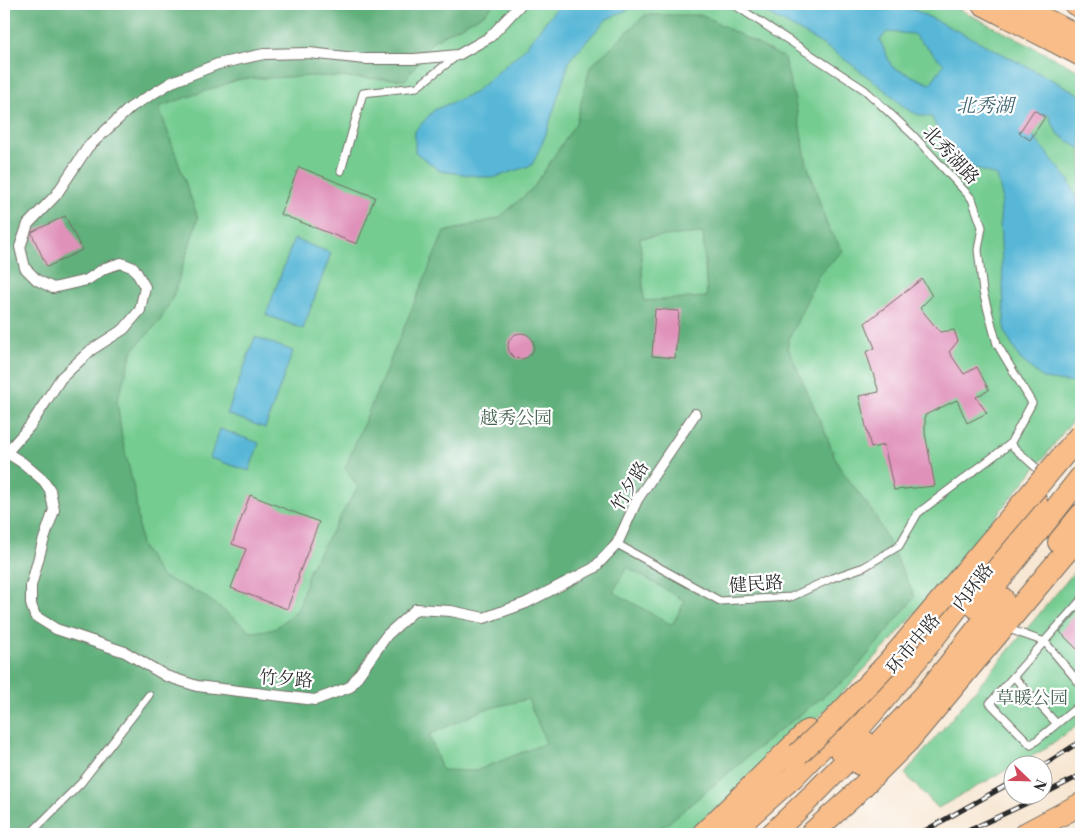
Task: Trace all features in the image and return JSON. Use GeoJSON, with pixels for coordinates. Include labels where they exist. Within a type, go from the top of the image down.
{"type":"FeatureCollection","features":[{"type":"Feature","properties":{"kind":"highway"},"geometry":{"type":"LineString","coordinates":[[983,4],[1081,55]]}},
{"type":"Feature","properties":{"kind":"highway"},"geometry":{"type":"LineString","coordinates":[[1075,4],[1081,7]]}},
{"type":"Feature","properties":{"kind":"highway"},"geometry":{"type":"LineString","coordinates":[[713,834],[828,726],[889,662],[1081,437]]}},
{"type":"Feature","properties":{"kind":"highway","name":"内环路"},"geometry":{"type":"LineString","coordinates":[[751,834],[834,756],[882,701],[990,565],[1081,437]]}},
{"type":"Feature","properties":{"kind":"highway"},"geometry":{"type":"LineString","coordinates":[[703,834],[824,716],[857,681],[920,611],[1007,508],[1048,476]]}},
{"type":"Feature","properties":{"kind":"highway","name":"环市中路"},"geometry":{"type":"LineString","coordinates":[[729,834],[793,777],[861,706],[912,646],[1048,476]]}},
{"type":"Feature","properties":{"kind":"highway"},"geometry":{"type":"LineString","coordinates":[[772,834],[842,766],[901,702],[1081,476]]}},
{"type":"Feature","properties":{"kind":"highway","name":"内环路"},"geometry":{"type":"LineString","coordinates":[[785,834],[865,760],[924,694],[1081,495]]}},
{"type":"Feature","properties":{"kind":"highway"},"geometry":{"type":"LineString","coordinates":[[924,694],[1014,595],[1081,515]]}},
{"type":"Feature","properties":{"kind":"highway"},"geometry":{"type":"LineString","coordinates":[[811,834],[852,798],[908,741],[1081,534]]}},
{"type":"Feature","properties":{"kind":"highway"},"geometry":{"type":"LineString","coordinates":[[1024,834],[1081,804]]}},
{"type":"Feature","properties":{"kind":"main road"},"geometry":{"type":"LineString","coordinates":[[1015,4],[1081,37]]}},
{"type":"Feature","properties":{"kind":"main road"},"geometry":{"type":"LineString","coordinates":[[1040,4],[1081,25]]}},
{"type":"Feature","properties":{"kind":"street"},"geometry":{"type":"LineString","coordinates":[[5,451],[30,426],[61,378],[91,350],[124,329],[140,310],[145,288],[134,268],[120,263],[105,268],[87,280],[53,288],[37,280],[25,268],[20,247],[28,224],[56,194],[88,148],[131,106],[172,82],[218,64],[264,54],[309,53],[365,59],[414,59],[458,55],[490,37],[521,4]]}},
{"type":"Feature","properties":{"kind":"street","name":"竹夕路"},"geometry":{"type":"LineString","coordinates":[[5,451],[44,481],[50,490],[54,510],[42,542],[32,586],[30,604],[35,616],[56,629],[125,652],[166,676],[197,686],[315,700],[350,687],[387,635],[416,609],[451,611],[484,618],[526,603],[594,568],[617,544],[637,500],[695,414]]}},
{"type":"Feature","properties":{"kind":"lane","name":"北秀湖路"},"geometry":{"type":"LineString","coordinates":[[732,4],[865,90],[912,134],[972,199],[982,227],[978,250],[983,292],[997,344],[1032,403],[1010,444]]}},
{"type":"Feature","properties":{"kind":"lane"},"geometry":{"type":"LineString","coordinates":[[341,171],[363,94],[417,87],[458,55]]}},
{"type":"Feature","properties":{"kind":"lane"},"geometry":{"type":"LineString","coordinates":[[1010,444],[1048,476]]}},
{"type":"Feature","properties":{"kind":"lane","name":"健民路"},"geometry":{"type":"LineString","coordinates":[[617,544],[720,601],[791,597],[832,578],[864,567],[899,546],[918,513],[1010,444]]}},
{"type":"Feature","properties":{"kind":"lane"},"geometry":{"type":"LineString","coordinates":[[1081,600],[990,703],[1031,745],[1081,704]]}},
{"type":"Feature","properties":{"kind":"lane"},"geometry":{"type":"LineString","coordinates":[[1004,627],[1045,642],[1081,684]]}},
{"type":"Feature","properties":{"kind":"lane"},"geometry":{"type":"LineString","coordinates":[[1014,677],[1058,724]]}},
{"type":"Feature","properties":{"kind":"lane"},"geometry":{"type":"LineString","coordinates":[[30,834],[80,783],[149,695]]}},
{"type":"Feature","properties":{"kind":"green space","name":"越秀公园"},"geometry":{"type":"Polygon","coordinates":[[[4,4],[949,4],[1081,72],[1081,409],[948,575],[891,641],[817,719],[733,799],[683,834],[4,834],[4,4]]]}},
{"type":"Feature","properties":{"kind":"green space","name":"越秀公园"},"geometry":{"type":"Polygon","coordinates":[[[13,4],[494,4],[484,14],[433,41],[405,80],[317,76],[240,79],[159,107],[198,218],[174,294],[160,321],[133,350],[117,401],[122,438],[135,493],[141,545],[161,576],[203,595],[252,632],[275,629],[298,609],[310,568],[358,487],[345,468],[444,232],[499,218],[533,188],[576,123],[590,67],[645,15],[703,15],[784,58],[795,101],[807,164],[827,225],[843,251],[819,274],[788,341],[788,348],[838,465],[876,517],[915,597],[851,675],[770,738],[667,824],[650,834],[4,834],[4,12],[13,4]],[[703,233],[640,238],[644,301],[707,297],[703,233]],[[627,567],[613,592],[672,625],[685,601],[627,567]],[[528,699],[483,710],[429,735],[442,770],[475,771],[546,743],[528,699]]]}},
{"type":"Feature","properties":{"kind":"green space","name":"草暖公园"},"geometry":{"type":"Polygon","coordinates":[[[1081,564],[1081,723],[1032,756],[1002,756],[1002,773],[938,808],[905,774],[1081,564]]]}},
{"type":"Feature","properties":{"kind":"water"},"geometry":{"type":"Polygon","coordinates":[[[560,4],[640,4],[607,19],[570,59],[545,137],[532,165],[493,178],[440,171],[415,152],[415,131],[434,110],[474,93],[522,51],[560,4]]]}},
{"type":"Feature","properties":{"kind":"water","name":"北秀湖"},"geometry":{"type":"Polygon","coordinates":[[[748,4],[902,4],[1081,95],[1081,150],[1057,133],[1048,114],[1040,116],[1032,135],[1068,179],[1081,209],[1081,374],[1073,383],[1044,379],[1020,359],[1005,333],[1000,219],[1002,196],[997,176],[966,165],[939,135],[932,117],[923,116],[909,110],[833,51],[809,36],[748,4]],[[887,32],[880,40],[892,67],[930,84],[944,64],[913,34],[887,32]]]}},
{"type":"Feature","properties":{"kind":"water"},"geometry":{"type":"Polygon","coordinates":[[[294,239],[331,253],[303,329],[266,315],[294,239]]]}},
{"type":"Feature","properties":{"kind":"water"},"geometry":{"type":"Polygon","coordinates":[[[255,337],[293,351],[265,428],[227,414],[255,337]]]}},
{"type":"Feature","properties":{"kind":"water"},"geometry":{"type":"Polygon","coordinates":[[[220,429],[259,443],[249,471],[210,458],[220,429]]]}},
{"type":"Feature","properties":{"kind":"building"},"geometry":{"type":"Polygon","coordinates":[[[1034,110],[1045,117],[1030,140],[1019,133],[1034,110]]]}},
{"type":"Feature","properties":{"kind":"building"},"geometry":{"type":"Polygon","coordinates":[[[299,167],[375,197],[357,244],[280,214],[299,167]]]}},
{"type":"Feature","properties":{"kind":"building"},"geometry":{"type":"Polygon","coordinates":[[[65,216],[82,250],[47,267],[32,232],[65,216]]]}},
{"type":"Feature","properties":{"kind":"building"},"geometry":{"type":"Polygon","coordinates":[[[922,279],[932,296],[920,308],[940,332],[954,330],[958,341],[949,352],[964,374],[977,367],[989,390],[976,397],[987,413],[967,423],[957,400],[925,415],[925,433],[935,486],[894,490],[884,445],[871,448],[859,396],[879,392],[866,352],[875,348],[865,323],[922,279]]]}},
{"type":"Feature","properties":{"kind":"building"},"geometry":{"type":"Polygon","coordinates":[[[655,309],[679,311],[675,358],[652,356],[655,309]]]}},
{"type":"Feature","properties":{"kind":"building"},"geometry":{"type":"Polygon","coordinates":[[[521,333],[530,337],[534,346],[530,355],[521,359],[512,355],[508,346],[512,337],[521,333]]]}},
{"type":"Feature","properties":{"kind":"building"},"geometry":{"type":"Polygon","coordinates":[[[250,495],[319,522],[287,609],[231,588],[246,549],[232,544],[250,495]]]}},
{"type":"Feature","properties":{"kind":"building"},"geometry":{"type":"Polygon","coordinates":[[[1081,608],[1081,653],[1060,632],[1081,608]]]}},
{"type":"Feature","properties":{"kind":"railway"},"geometry":{"type":"LineString","coordinates":[[1052,760],[1081,741]]}},
{"type":"Feature","properties":{"kind":"railway"},"geometry":{"type":"LineString","coordinates":[[1052,790],[1081,775]]}},
{"type":"Feature","properties":{"kind":"railway"},"geometry":{"type":"LineString","coordinates":[[919,834],[1002,788]]}},
{"type":"Feature","properties":{"kind":"railway"},"geometry":{"type":"LineString","coordinates":[[961,834],[1021,806]]}}]}
